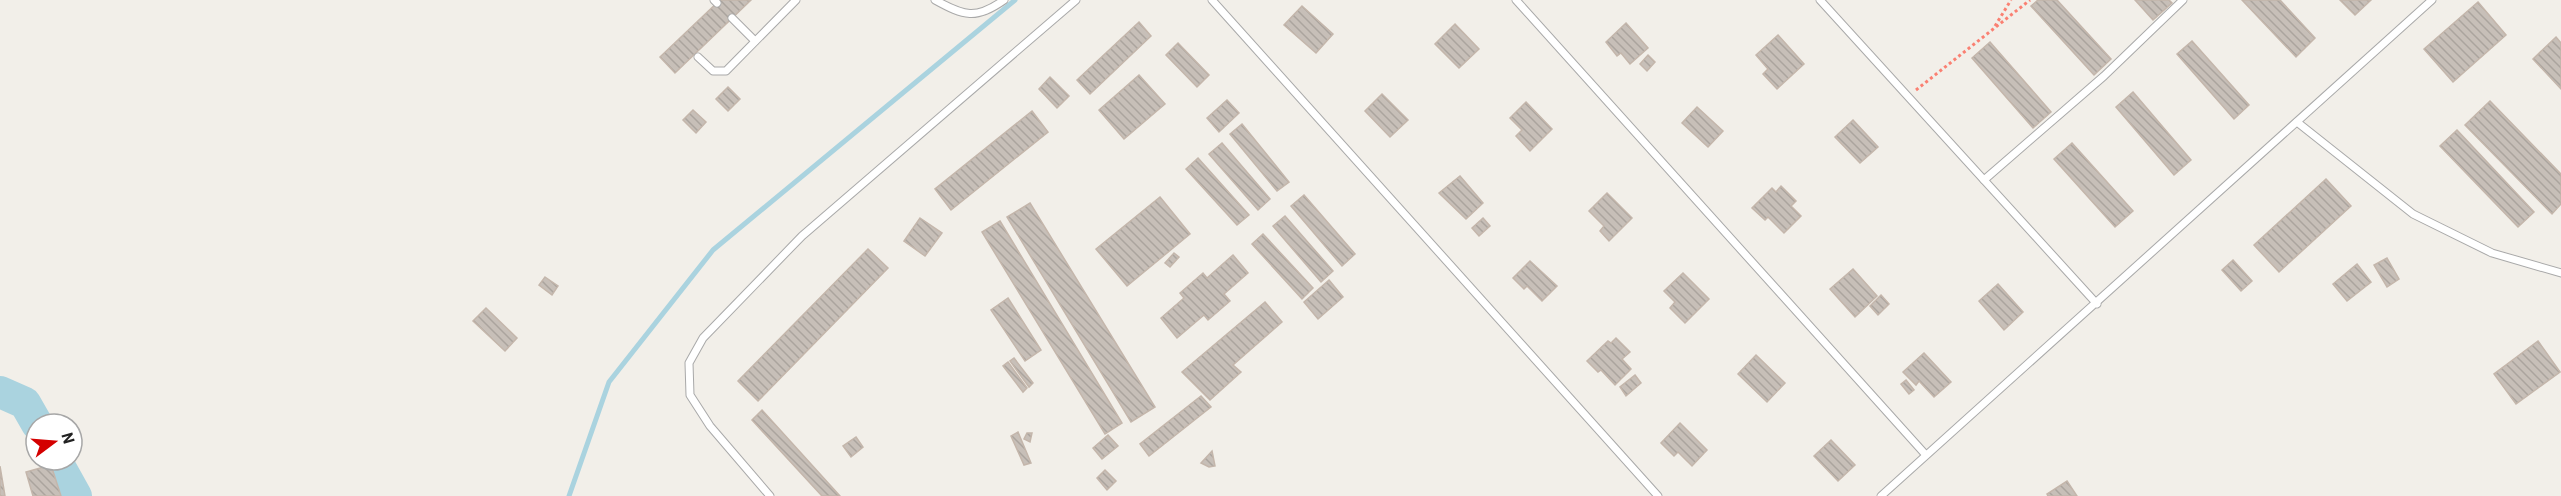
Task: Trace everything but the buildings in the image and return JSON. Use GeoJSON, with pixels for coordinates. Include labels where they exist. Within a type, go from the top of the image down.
{"type":"FeatureCollection","features":[{"type":"Feature","properties":{"kind":"lane"},"geometry":{"type":"LineString","coordinates":[[698,57],[713,71],[726,71],[796,0]]}},
{"type":"Feature","properties":{"kind":"lane"},"geometry":{"type":"LineString","coordinates":[[935,0],[968,14],[990,10],[1004,0]]}},
{"type":"Feature","properties":{"kind":"lane"},"geometry":{"type":"LineString","coordinates":[[771,496],[710,426],[690,395],[689,363],[703,338],[802,236],[1076,0]]}},
{"type":"Feature","properties":{"kind":"lane"},"geometry":{"type":"LineString","coordinates":[[1212,0],[1658,496]]}},
{"type":"Feature","properties":{"kind":"lane"},"geometry":{"type":"LineString","coordinates":[[1516,0],[1925,454]]}},
{"type":"Feature","properties":{"kind":"lane"},"geometry":{"type":"LineString","coordinates":[[1820,0],[2097,304]]}},
{"type":"Feature","properties":{"kind":"lane"},"geometry":{"type":"LineString","coordinates":[[1984,180],[2104,76],[2183,0]]}},
{"type":"Feature","properties":{"kind":"lane"},"geometry":{"type":"LineString","coordinates":[[1881,496],[1925,454],[2097,304],[2432,0]]}},
{"type":"Feature","properties":{"kind":"lane"},"geometry":{"type":"LineString","coordinates":[[732,18],[755,41]]}},
{"type":"Feature","properties":{"kind":"lane"},"geometry":{"type":"LineString","coordinates":[[2297,122],[2413,214],[2492,253],[2561,273]]}},
{"type":"Feature","properties":{"kind":"path"},"geometry":{"type":"LineString","coordinates":[[1994,29],[2012,0]]}},
{"type":"Feature","properties":{"kind":"path"},"geometry":{"type":"LineString","coordinates":[[1908,97],[2030,0]]}},
{"type":"Feature","properties":{"kind":"waterway"},"geometry":{"type":"LineString","coordinates":[[569,496],[609,382],[713,250],[1015,0]]}},
{"type":"Feature","properties":{"kind":"waterway"},"geometry":{"type":"LineString","coordinates":[[0,392],[25,403],[30,412]]}},
{"type":"Feature","properties":{"kind":"waterway"},"geometry":{"type":"LineString","coordinates":[[63,472],[76,496]]}}]}
